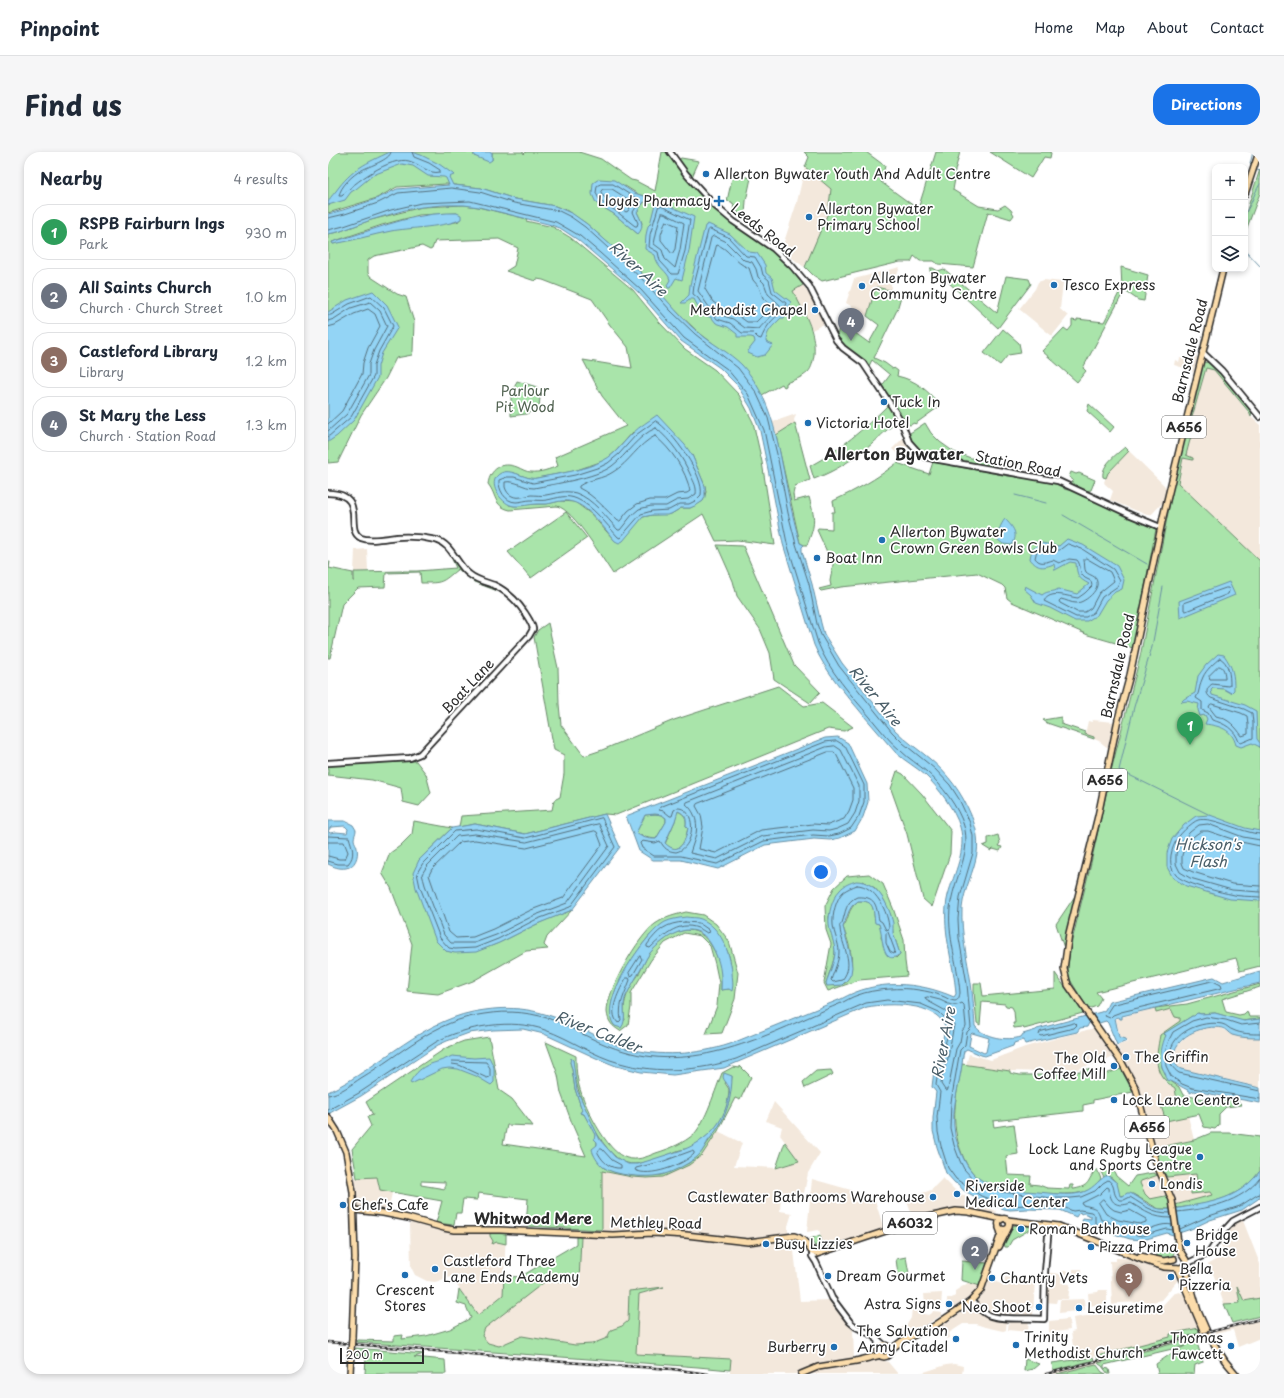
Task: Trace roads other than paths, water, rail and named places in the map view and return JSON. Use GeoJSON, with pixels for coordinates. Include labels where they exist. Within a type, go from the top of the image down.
{"type":"FeatureCollection","features":[{"type":"Feature","properties":{"kind":"main road"},"geometry":{"type":"LineString","coordinates":[[1248,184],[1258,152]]}},
{"type":"Feature","properties":{"kind":"main road","name":"Barnsdale Road"},"geometry":{"type":"LineString","coordinates":[[1179,1249],[1172,1200],[1156,1163],[1136,1089],[1118,1057],[1066,981],[1064,969],[1066,948],[1098,816],[1118,720],[1130,675],[1160,527],[1222,272]]}},
{"type":"Feature","properties":{"kind":"main road"},"geometry":{"type":"LineString","coordinates":[[328,1118],[340,1137],[346,1152],[352,1181],[355,1258],[350,1374]]}},
{"type":"Feature","properties":{"kind":"main road","name":"Methley Road"},"geometry":{"type":"LineString","coordinates":[[354,1210],[383,1213],[454,1230],[500,1230],[613,1235],[686,1234],[748,1242],[794,1236],[805,1242],[812,1251]]}},
{"type":"Feature","properties":{"kind":"main road","name":"A6032"},"geometry":{"type":"LineString","coordinates":[[812,1251],[817,1254],[928,1217],[956,1211],[969,1212],[995,1218],[1059,1226],[1142,1260],[1164,1267],[1176,1267]]}},
{"type":"Feature","properties":{"kind":"main road"},"geometry":{"type":"LineString","coordinates":[[879,1352],[885,1357],[888,1356],[890,1350],[902,1341],[934,1326],[971,1301],[980,1290],[1001,1233],[995,1218]]}},
{"type":"Feature","properties":{"kind":"main road"},"geometry":{"type":"LineString","coordinates":[[999,1226],[999,1222],[1004,1219],[1009,1227]]}},
{"type":"Feature","properties":{"kind":"main road"},"geometry":{"type":"LineString","coordinates":[[999,1226],[1003,1230],[1009,1227],[1016,1220]]}},
{"type":"Feature","properties":{"kind":"main road"},"geometry":{"type":"LineString","coordinates":[[992,1258],[1009,1227]]}},
{"type":"Feature","properties":{"kind":"main road","name":"A656"},"geometry":{"type":"LineString","coordinates":[[1175,1258],[1179,1249]]}},
{"type":"Feature","properties":{"kind":"main road","name":"A656"},"geometry":{"type":"LineString","coordinates":[[1179,1249],[1185,1261],[1198,1311],[1209,1336],[1235,1374]]}},
{"type":"Feature","properties":{"kind":"main road","name":"A6032"},"geometry":{"type":"LineString","coordinates":[[1135,1256],[1163,1261],[1175,1258]]}},
{"type":"Feature","properties":{"kind":"main road"},"geometry":{"type":"LineString","coordinates":[[1176,1267],[1181,1268],[1185,1261],[1180,1256],[1175,1258],[1174,1263],[1203,1331],[1231,1374]]}},
{"type":"Feature","properties":{"kind":"main road"},"geometry":{"type":"LineString","coordinates":[[801,1374],[813,1368],[856,1362],[871,1357],[879,1352],[884,1345],[902,1341]]}},
{"type":"Feature","properties":{"kind":"main road"},"geometry":{"type":"LineString","coordinates":[[884,1345],[890,1350]]}},
{"type":"Feature","properties":{"kind":"street","name":"Leeds Road"},"geometry":{"type":"LineString","coordinates":[[670,152],[686,174],[714,205],[733,221],[774,249],[788,262],[809,286],[831,332]]}},
{"type":"Feature","properties":{"kind":"street","name":"Station Road"},"geometry":{"type":"LineString","coordinates":[[831,332],[839,344],[862,364],[898,417],[909,442],[923,455],[934,459],[1058,481],[1160,527]]}},
{"type":"Feature","properties":{"kind":"street"},"geometry":{"type":"LineString","coordinates":[[1202,352],[1222,371],[1260,417]]}},
{"type":"Feature","properties":{"kind":"street","name":"Boat Lane"},"geometry":{"type":"LineString","coordinates":[[328,494],[342,495],[348,499],[352,508],[356,533],[361,538],[412,537],[430,539],[448,546],[459,564],[468,574],[500,589],[515,600],[528,618],[533,629],[529,636],[424,751],[410,758],[328,762]]}},
{"type":"Feature","properties":{"kind":"street"},"geometry":{"type":"LineString","coordinates":[[1185,1261],[1199,1258],[1209,1252],[1222,1233],[1233,1221],[1260,1207]]}},
{"type":"Feature","properties":{"kind":"street"},"geometry":{"type":"LineString","coordinates":[[971,1301],[991,1316],[1000,1318],[1044,1319],[1044,1286],[1050,1225]]}},
{"type":"Feature","properties":{"kind":"street"},"geometry":{"type":"LineString","coordinates":[[812,1251],[832,1298],[850,1322],[884,1345]]}},
{"type":"Feature","properties":{"kind":"street"},"geometry":{"type":"LineString","coordinates":[[877,1339],[879,1352]]}},
{"type":"Feature","properties":{"kind":"water","name":"River Aire"},"geometry":{"type":"Polygon","coordinates":[[[390,152],[411,152],[439,164],[454,175],[449,177],[453,185],[481,188],[515,199],[555,206],[573,214],[587,224],[631,263],[662,293],[662,295],[693,328],[737,360],[752,377],[766,404],[776,433],[788,494],[800,543],[804,545],[802,547],[802,551],[812,584],[824,634],[842,663],[895,730],[937,765],[949,778],[963,799],[973,820],[976,829],[978,848],[974,867],[963,901],[962,927],[972,988],[975,1026],[979,1030],[996,1038],[1009,1039],[1021,1037],[1023,1034],[1037,1029],[1101,1012],[1105,1010],[1109,1002],[1214,977],[1223,982],[1260,971],[1260,983],[1122,1016],[1122,1019],[1119,1017],[1115,1018],[1119,1037],[1126,1039],[1127,1041],[1117,1045],[1108,1023],[1106,1021],[1099,1023],[1095,1021],[1089,1023],[1087,1027],[1080,1028],[1077,1032],[1025,1044],[1023,1040],[1014,1043],[1013,1046],[985,1056],[967,1049],[964,1051],[955,1105],[954,1125],[958,1145],[968,1167],[975,1175],[993,1186],[1014,1190],[1064,1194],[1084,1192],[1092,1188],[1107,1175],[1117,1183],[1120,1196],[1130,1193],[1160,1209],[1179,1208],[1201,1204],[1229,1196],[1245,1186],[1260,1171],[1260,1197],[1258,1199],[1242,1210],[1210,1220],[1191,1229],[1173,1235],[1167,1233],[1143,1240],[1130,1239],[1103,1229],[1101,1231],[1082,1221],[1083,1218],[1091,1219],[1091,1216],[1083,1213],[1081,1214],[1080,1212],[1076,1217],[1060,1210],[1010,1210],[979,1199],[963,1190],[946,1173],[933,1131],[936,1092],[932,1087],[934,1070],[940,1057],[945,1026],[940,1018],[932,1012],[922,1008],[910,1006],[887,1005],[867,1007],[724,1068],[673,1075],[641,1072],[616,1066],[544,1034],[523,1029],[493,1030],[469,1033],[438,1045],[361,1096],[328,1114],[328,1092],[367,1070],[422,1032],[442,1022],[485,1010],[514,1009],[539,1012],[625,1048],[651,1053],[678,1054],[704,1051],[730,1044],[869,988],[897,984],[926,988],[954,997],[956,994],[946,932],[946,907],[948,895],[961,853],[962,836],[958,820],[946,799],[935,786],[918,769],[899,756],[864,716],[836,682],[819,655],[814,645],[783,544],[760,431],[751,408],[737,385],[720,368],[681,341],[639,293],[578,240],[560,228],[479,207],[443,205],[405,210],[328,234],[328,214],[376,199],[397,189],[449,185],[444,177],[428,176],[413,166],[402,164],[373,175],[351,192],[345,200],[328,205],[330,198],[348,177],[360,167],[390,152]],[[972,1033],[969,1046],[984,1053],[986,1052],[989,1038],[972,1033]]]}},
{"type":"Feature","properties":{"kind":"water"},"geometry":{"type":"Polygon","coordinates":[[[474,152],[492,152],[492,160],[489,162],[474,156],[474,152]]]}},
{"type":"Feature","properties":{"kind":"water"},"geometry":{"type":"Polygon","coordinates":[[[599,179],[614,180],[634,193],[648,197],[649,201],[644,202],[637,212],[642,226],[638,234],[614,214],[596,203],[592,194],[593,183],[599,179]]]}},
{"type":"Feature","properties":{"kind":"water"},"geometry":{"type":"Polygon","coordinates":[[[659,201],[694,217],[689,251],[682,280],[676,278],[670,288],[668,288],[667,285],[670,280],[669,277],[658,263],[655,255],[645,249],[648,226],[650,224],[655,204],[659,201]]]}},
{"type":"Feature","properties":{"kind":"water"},"geometry":{"type":"Polygon","coordinates":[[[457,213],[461,215],[461,219],[437,226],[391,231],[333,244],[332,242],[403,220],[431,214],[457,213]]]}},
{"type":"Feature","properties":{"kind":"water"},"geometry":{"type":"Polygon","coordinates":[[[708,224],[730,234],[749,252],[757,253],[765,265],[766,273],[772,278],[775,290],[791,302],[786,316],[781,318],[773,326],[767,335],[766,342],[773,345],[765,355],[757,357],[748,353],[755,342],[754,338],[737,337],[737,334],[728,327],[716,323],[712,318],[702,314],[694,299],[681,303],[689,295],[690,285],[705,226],[708,224]]]}},
{"type":"Feature","properties":{"kind":"water"},"geometry":{"type":"Polygon","coordinates":[[[373,291],[387,305],[398,327],[382,353],[378,366],[378,377],[354,420],[337,436],[328,442],[328,312],[347,300],[373,291]]]}},
{"type":"Feature","properties":{"kind":"water"},"geometry":{"type":"Polygon","coordinates":[[[657,415],[685,445],[692,455],[705,486],[705,497],[703,501],[690,508],[681,508],[667,515],[652,515],[643,517],[623,541],[619,543],[615,541],[594,516],[582,506],[568,501],[562,501],[547,504],[514,506],[501,499],[496,490],[494,485],[495,480],[501,473],[511,472],[527,477],[537,478],[596,464],[612,455],[629,436],[657,415]]]}},
{"type":"Feature","properties":{"kind":"water"},"geometry":{"type":"Polygon","coordinates":[[[1005,519],[1015,534],[1012,545],[1003,544],[998,540],[998,534],[1005,519]]]}},
{"type":"Feature","properties":{"kind":"water"},"geometry":{"type":"Polygon","coordinates":[[[1067,539],[1083,545],[1117,566],[1124,580],[1122,589],[1115,592],[1106,600],[1097,615],[1087,621],[1075,621],[1050,608],[1036,603],[1031,595],[1024,589],[1025,586],[1042,595],[1058,589],[1077,594],[1089,584],[1082,580],[1079,576],[1076,563],[1070,562],[1055,570],[1054,564],[1041,567],[1036,565],[1030,559],[1033,549],[1041,543],[1059,546],[1067,539]]]}},
{"type":"Feature","properties":{"kind":"water"},"geometry":{"type":"Polygon","coordinates":[[[1229,582],[1235,595],[1180,618],[1179,601],[1229,582]]]}},
{"type":"Feature","properties":{"kind":"water"},"geometry":{"type":"Polygon","coordinates":[[[1218,654],[1224,655],[1231,668],[1234,690],[1231,693],[1224,689],[1213,688],[1211,690],[1212,695],[1245,705],[1256,711],[1257,739],[1260,743],[1260,747],[1252,743],[1241,747],[1236,745],[1232,735],[1225,729],[1205,724],[1207,719],[1205,715],[1200,716],[1198,710],[1199,704],[1187,701],[1181,702],[1195,693],[1198,676],[1206,665],[1218,654]]]}},
{"type":"Feature","properties":{"kind":"water"},"geometry":{"type":"Polygon","coordinates":[[[838,737],[848,743],[867,784],[868,802],[863,817],[855,831],[840,838],[830,840],[814,839],[765,845],[718,869],[681,860],[653,860],[639,851],[626,816],[825,738],[838,737]],[[678,811],[665,843],[675,849],[684,842],[688,828],[686,826],[685,817],[678,811]],[[645,815],[636,833],[646,838],[656,839],[666,822],[666,818],[662,815],[645,815]]]}},
{"type":"Feature","properties":{"kind":"water"},"geometry":{"type":"Polygon","coordinates":[[[605,814],[620,847],[572,910],[537,924],[499,943],[476,952],[455,953],[446,951],[436,941],[416,888],[413,873],[419,860],[452,828],[475,824],[525,834],[605,814]]]}},
{"type":"Feature","properties":{"kind":"water","name":"Hickson's Flash"},"geometry":{"type":"Polygon","coordinates":[[[1210,815],[1245,828],[1260,831],[1260,901],[1230,899],[1186,886],[1173,878],[1167,867],[1167,853],[1172,839],[1184,825],[1196,816],[1210,815]]]}},
{"type":"Feature","properties":{"kind":"water"},"geometry":{"type":"Polygon","coordinates":[[[328,821],[345,821],[353,825],[356,830],[354,841],[357,847],[357,854],[356,861],[352,866],[339,868],[328,864],[328,831],[328,821]],[[345,826],[331,827],[328,831],[330,833],[347,833],[348,829],[345,826]]]}},
{"type":"Feature","properties":{"kind":"water"},"geometry":{"type":"Polygon","coordinates":[[[856,881],[870,885],[881,895],[891,916],[893,933],[900,954],[894,957],[889,957],[886,954],[879,924],[875,923],[872,906],[868,902],[858,901],[849,911],[843,927],[850,952],[852,967],[851,974],[842,985],[827,986],[826,983],[833,965],[835,953],[829,925],[831,906],[837,893],[842,888],[847,884],[856,881]]]}},
{"type":"Feature","properties":{"kind":"water"},"geometry":{"type":"Polygon","coordinates":[[[686,917],[701,919],[714,928],[719,934],[727,949],[731,965],[733,983],[732,991],[729,989],[721,990],[721,973],[719,962],[707,939],[696,931],[683,931],[670,936],[654,948],[626,996],[623,1025],[621,1028],[615,1026],[611,1016],[612,1003],[617,987],[635,954],[656,929],[665,922],[672,919],[686,917]]]}},
{"type":"Feature","properties":{"kind":"water"},"geometry":{"type":"Polygon","coordinates":[[[1197,1013],[1215,1013],[1244,1021],[1260,1019],[1260,1038],[1239,1037],[1232,1035],[1225,1029],[1215,1027],[1200,1029],[1193,1032],[1180,1041],[1176,1047],[1174,1061],[1181,1069],[1260,1088],[1260,1103],[1194,1091],[1190,1093],[1190,1091],[1166,1080],[1161,1059],[1162,1046],[1166,1035],[1163,1034],[1197,1013]]]}},
{"type":"Feature","properties":{"kind":"water"},"geometry":{"type":"Polygon","coordinates":[[[452,1056],[474,1058],[489,1057],[494,1067],[494,1082],[491,1085],[476,1076],[458,1069],[449,1068],[442,1069],[411,1084],[410,1082],[419,1070],[452,1056]]]}},
{"type":"Feature","properties":{"kind":"water"},"geometry":{"type":"Polygon","coordinates":[[[571,1058],[573,1060],[577,1090],[600,1140],[615,1157],[628,1164],[638,1164],[685,1149],[707,1136],[723,1116],[726,1108],[729,1087],[724,1080],[724,1073],[732,1076],[727,1108],[719,1126],[698,1156],[677,1169],[668,1173],[654,1176],[631,1176],[608,1170],[603,1167],[593,1154],[592,1149],[597,1145],[597,1142],[594,1139],[595,1135],[584,1114],[580,1113],[582,1110],[575,1089],[570,1062],[571,1058]]]}},
{"type":"Feature","properties":{"kind":"waterway"},"geometry":{"type":"LineString","coordinates":[[1251,165],[1253,152]]}},
{"type":"Feature","properties":{"kind":"waterway"},"geometry":{"type":"LineString","coordinates":[[1248,208],[1260,184]]}},
{"type":"Feature","properties":{"kind":"waterway"},"geometry":{"type":"LineString","coordinates":[[1248,253],[1260,266]]}},
{"type":"Feature","properties":{"kind":"waterway"},"geometry":{"type":"LineString","coordinates":[[1015,495],[1046,503]]}},
{"type":"Feature","properties":{"kind":"waterway"},"geometry":{"type":"LineString","coordinates":[[1063,515],[1147,564]]}},
{"type":"Feature","properties":{"kind":"waterway"},"geometry":{"type":"LineString","coordinates":[[1163,587],[1152,647],[1134,707],[1119,770],[1210,815]]}},
{"type":"Feature","properties":{"kind":"railway"},"geometry":{"type":"LineString","coordinates":[[1046,1374],[1260,1319]]}},
{"type":"Feature","properties":{"kind":"railway"},"geometry":{"type":"LineString","coordinates":[[328,1342],[564,1362],[672,1369],[708,1374]]}},
{"type":"Feature","properties":{"kind":"place","name":"Allerton Bywater Youth And Adult Centre"},"geometry":{"type":"Point","coordinates":[706,174]}},
{"type":"Feature","properties":{"kind":"place","name":"Lloyds Pharmacy"},"geometry":{"type":"Point","coordinates":[719,201]}},
{"type":"Feature","properties":{"kind":"place","name":"Allerton Bywater Primary School"},"geometry":{"type":"Point","coordinates":[809,217]}},
{"type":"Feature","properties":{"kind":"place","name":"Tesco Express"},"geometry":{"type":"Point","coordinates":[1054,285]}},
{"type":"Feature","properties":{"kind":"place","name":"Allerton Bywater Community Centre"},"geometry":{"type":"Point","coordinates":[862,286]}},
{"type":"Feature","properties":{"kind":"place","name":"Methodist Chapel"},"geometry":{"type":"Point","coordinates":[815,310]}},
{"type":"Feature","properties":{"kind":"place","name":"St Mary the Less"},"geometry":{"type":"Point","coordinates":[851,341]}},
{"type":"Feature","properties":{"kind":"place","name":"Tuck In"},"geometry":{"type":"Point","coordinates":[884,402]}},
{"type":"Feature","properties":{"kind":"place","name":"Victoria Hotel"},"geometry":{"type":"Point","coordinates":[808,423]}},
{"type":"Feature","properties":{"kind":"place","name":"Allerton Bywater Crown Green Bowls Club"},"geometry":{"type":"Point","coordinates":[882,540]}},
{"type":"Feature","properties":{"kind":"place","name":"Boat Inn"},"geometry":{"type":"Point","coordinates":[817,558]}},
{"type":"Feature","properties":{"kind":"place","name":"RSPB Fairburn Ings"},"geometry":{"type":"Point","coordinates":[1190,745]}},
{"type":"Feature","properties":{"kind":"place","name":"The Griffin"},"geometry":{"type":"Point","coordinates":[1126,1057]}},
{"type":"Feature","properties":{"kind":"place","name":"The Old Coffee Mill"},"geometry":{"type":"Point","coordinates":[1114,1066]}},
{"type":"Feature","properties":{"kind":"place","name":"Lock Lane Centre"},"geometry":{"type":"Point","coordinates":[1114,1100]}},
{"type":"Feature","properties":{"kind":"place","name":"Lock Lane Rugby League and Sports Centre"},"geometry":{"type":"Point","coordinates":[1200,1157]}},
{"type":"Feature","properties":{"kind":"place","name":"Londis"},"geometry":{"type":"Point","coordinates":[1152,1184]}},
{"type":"Feature","properties":{"kind":"place","name":"Riverside Medical Center"},"geometry":{"type":"Point","coordinates":[957,1194]}},
{"type":"Feature","properties":{"kind":"place","name":"Castlewater Bathrooms Warehouse"},"geometry":{"type":"Point","coordinates":[933,1197]}},
{"type":"Feature","properties":{"kind":"place","name":"Chef's Cafe"},"geometry":{"type":"Point","coordinates":[343,1205]}},
{"type":"Feature","properties":{"kind":"place","name":"Roman Bathhouse"},"geometry":{"type":"Point","coordinates":[1021,1229]}},
{"type":"Feature","properties":{"kind":"place","name":"Bridge House"},"geometry":{"type":"Point","coordinates":[1187,1243]}},
{"type":"Feature","properties":{"kind":"place","name":"Busy Lizzies"},"geometry":{"type":"Point","coordinates":[766,1244]}},
{"type":"Feature","properties":{"kind":"place","name":"Pizza Prima"},"geometry":{"type":"Point","coordinates":[1091,1247]}},
{"type":"Feature","properties":{"kind":"place","name":"Castleford Three Lane Ends Academy"},"geometry":{"type":"Point","coordinates":[435,1269]}},
{"type":"Feature","properties":{"kind":"place","name":"All Saints Church"},"geometry":{"type":"Point","coordinates":[975,1270]}},
{"type":"Feature","properties":{"kind":"place","name":"Crescent Stores"},"geometry":{"type":"Point","coordinates":[405,1275]}},
{"type":"Feature","properties":{"kind":"place","name":"Dream Gourmet"},"geometry":{"type":"Point","coordinates":[828,1276]}},
{"type":"Feature","properties":{"kind":"place","name":"Bella Pizzeria"},"geometry":{"type":"Point","coordinates":[1171,1277]}},
{"type":"Feature","properties":{"kind":"place","name":"Chantry Vets"},"geometry":{"type":"Point","coordinates":[992,1278]}},
{"type":"Feature","properties":{"kind":"place","name":"Castleford Library"},"geometry":{"type":"Point","coordinates":[1129,1297]}},
{"type":"Feature","properties":{"kind":"place","name":"Astra Signs"},"geometry":{"type":"Point","coordinates":[949,1304]}},
{"type":"Feature","properties":{"kind":"place","name":"Neo Shoot"},"geometry":{"type":"Point","coordinates":[1039,1307]}},
{"type":"Feature","properties":{"kind":"place","name":"Leisuretime"},"geometry":{"type":"Point","coordinates":[1079,1308]}},
{"type":"Feature","properties":{"kind":"place","name":"The Salvation Army Citadel"},"geometry":{"type":"Point","coordinates":[956,1339]}},
{"type":"Feature","properties":{"kind":"place","name":"Trinity Methodist Church"},"geometry":{"type":"Point","coordinates":[1016,1345]}},
{"type":"Feature","properties":{"kind":"place","name":"Thomas Fawcett"},"geometry":{"type":"Point","coordinates":[1231,1346]}},
{"type":"Feature","properties":{"kind":"place","name":"Burberry"},"geometry":{"type":"Point","coordinates":[834,1347]}},
{"type":"Feature","properties":{"kind":"district","name":"Allerton Bywater"},"geometry":{"type":"Point","coordinates":[894,454]}},
{"type":"Feature","properties":{"kind":"district","name":"Whitwood Mere"},"geometry":{"type":"Point","coordinates":[533,1219]}},
{"type":"Feature","properties":{"kind":"park label","name":"Parlour Pit Wood"},"geometry":{"type":"Point","coordinates":[525,400]}},
{"type":"Feature","properties":{"kind":"water label","name":"River Calder"},"geometry":{"type":"Point","coordinates":[598,1032]}}]}
